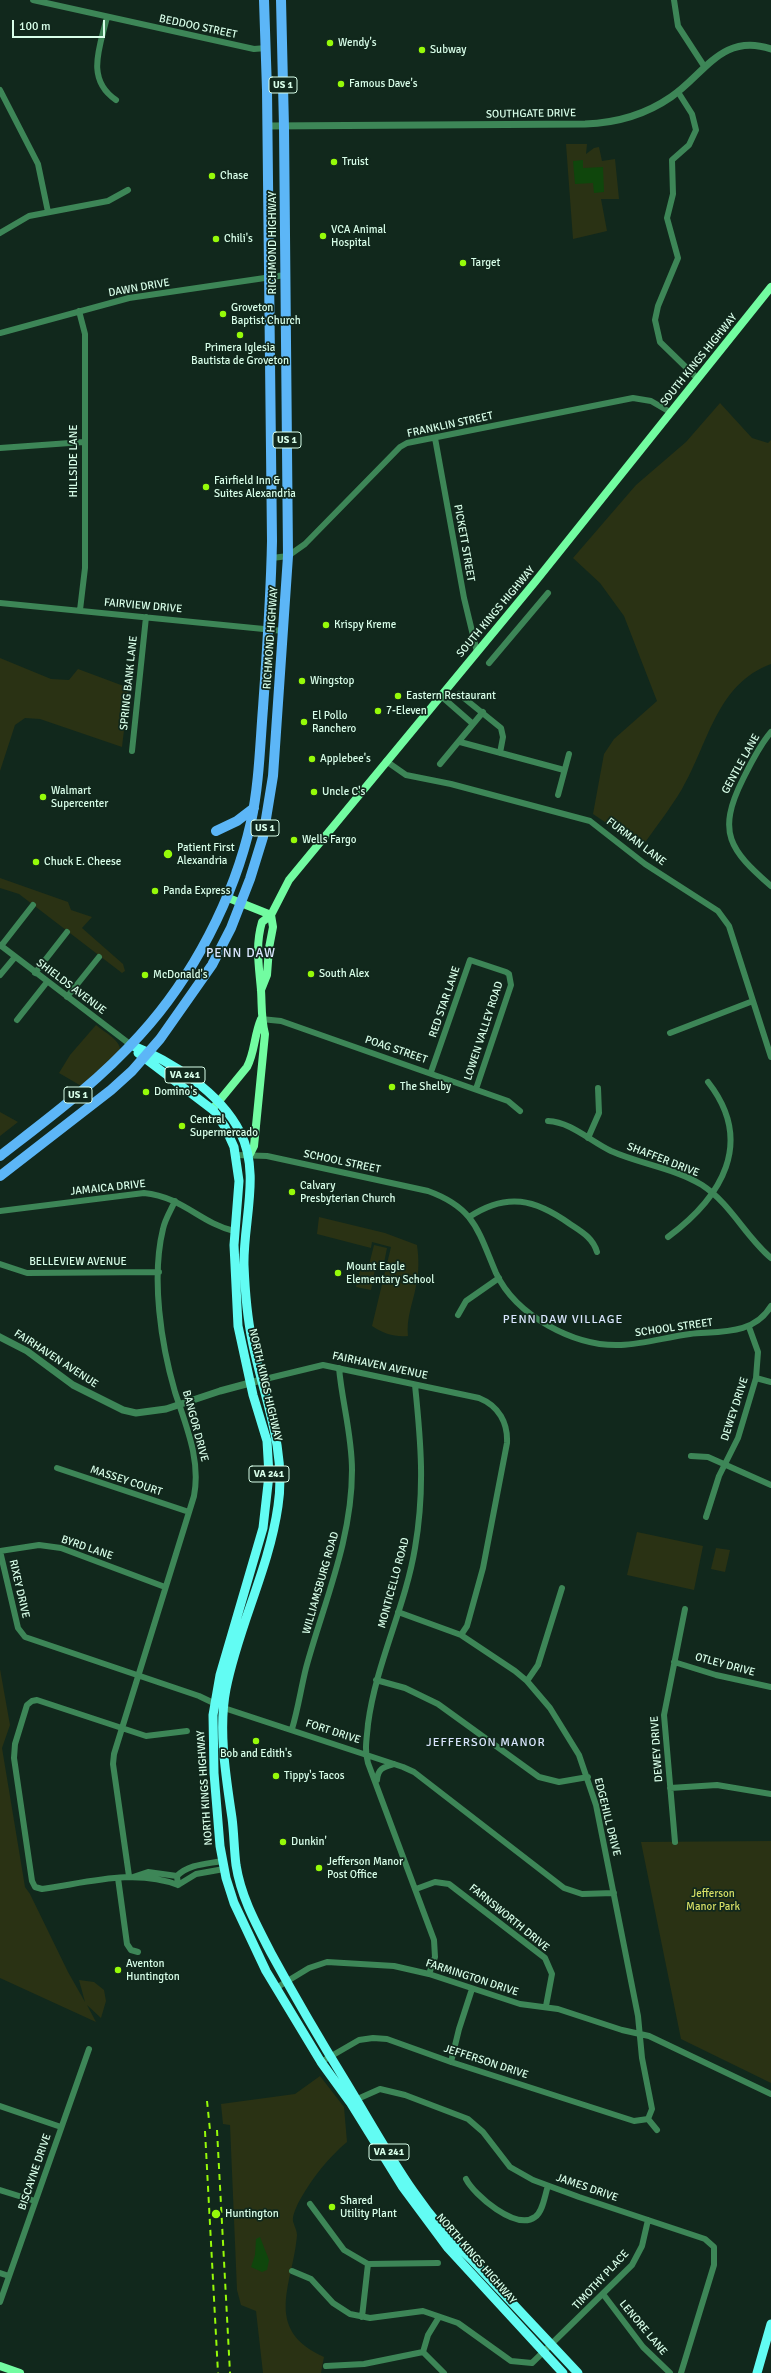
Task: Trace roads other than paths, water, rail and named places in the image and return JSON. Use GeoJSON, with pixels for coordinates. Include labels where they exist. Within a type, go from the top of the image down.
{"type":"FeatureCollection","features":[{"type":"Feature","properties":{"kind":"highway","name":"RICHMOND HIGHWAY"},"geometry":{"type":"LineString","coordinates":[[0,1156],[92,1084],[131,1045],[154,1019],[188,971],[226,898],[244,850],[254,808],[269,628],[272,558],[266,48],[264,0]]}},
{"type":"Feature","properties":{"kind":"highway","name":"RICHMOND HIGHWAY"},"geometry":{"type":"LineString","coordinates":[[0,1176],[111,1090],[146,1055],[196,989],[216,955],[240,904],[263,837],[271,797],[284,631],[288,556],[284,127],[281,0]]}},
{"type":"Feature","properties":{"kind":"highway"},"geometry":{"type":"LineString","coordinates":[[216,831],[237,821],[254,808]]}},
{"type":"Feature","properties":{"kind":"main road","name":"SOUTH KINGS HIGHWAY"},"geometry":{"type":"LineString","coordinates":[[271,915],[281,894],[297,869],[477,652],[771,287]]}},
{"type":"Feature","properties":{"kind":"main road"},"geometry":{"type":"LineString","coordinates":[[226,898],[271,915]]}},
{"type":"Feature","properties":{"kind":"main road","name":"NORTH KINGS HIGHWAY"},"geometry":{"type":"LineString","coordinates":[[261,990],[267,974],[269,948],[273,927],[271,915],[262,922],[258,942],[257,961],[261,990],[261,1019],[265,1034],[254,1146],[250,1154],[244,1270],[250,1329],[279,1451],[278,1506],[271,1541],[231,1668],[224,1708],[224,1748],[235,1861],[243,1897],[256,1927],[402,2186],[442,2241],[543,2354],[563,2373]]}},
{"type":"Feature","properties":{"kind":"main road","name":"NORTH KINGS HIGHWAY"},"geometry":{"type":"LineString","coordinates":[[213,1110],[218,1100],[237,1081],[251,1060],[256,1031],[261,1019]]}},
{"type":"Feature","properties":{"kind":"main road","name":"NORTH KINGS HIGHWAY"},"geometry":{"type":"LineString","coordinates":[[131,1045],[218,1100],[239,1129],[250,1154]]}},
{"type":"Feature","properties":{"kind":"main road","name":"NORTH KINGS HIGHWAY"},"geometry":{"type":"LineString","coordinates":[[146,1055],[213,1110],[230,1137],[236,1155],[238,1181],[234,1231],[238,1326],[250,1383],[267,1441],[269,1475],[263,1528],[220,1675],[215,1703],[213,1753],[223,1865],[234,1903],[258,1956],[321,2062],[353,2101],[448,2238],[552,2344],[578,2373]]}},
{"type":"Feature","properties":{"kind":"main road"},"geometry":{"type":"LineString","coordinates":[[223,1865],[235,1861]]}},
{"type":"Feature","properties":{"kind":"main road"},"geometry":{"type":"LineString","coordinates":[[757,2373],[771,2324]]}},
{"type":"Feature","properties":{"kind":"main road"},"geometry":{"type":"LineString","coordinates":[[0,2366],[20,2373]]}},
{"type":"Feature","properties":{"kind":"street","name":"BEDDOO STREET"},"geometry":{"type":"LineString","coordinates":[[33,0],[254,49],[266,48]]}},
{"type":"Feature","properties":{"kind":"street"},"geometry":{"type":"LineString","coordinates":[[674,0],[678,26],[704,66]]}},
{"type":"Feature","properties":{"kind":"street"},"geometry":{"type":"LineString","coordinates":[[107,17],[97,59],[97,72],[103,89],[116,100]]}},
{"type":"Feature","properties":{"kind":"street","name":"SOUTHGATE DRIVE"},"geometry":{"type":"LineString","coordinates":[[267,126],[597,124],[621,120],[646,111],[678,92],[717,55],[733,48],[751,45],[771,49]]}},
{"type":"Feature","properties":{"kind":"street"},"geometry":{"type":"LineString","coordinates":[[0,90],[38,164],[48,212]]}},
{"type":"Feature","properties":{"kind":"street"},"geometry":{"type":"LineString","coordinates":[[678,92],[692,114],[696,130],[689,144],[672,160],[673,194],[666,218],[678,258],[656,312],[655,320],[660,342],[698,379]]}},
{"type":"Feature","properties":{"kind":"street"},"geometry":{"type":"LineString","coordinates":[[0,233],[29,216],[108,201],[128,190]]}},
{"type":"Feature","properties":{"kind":"street","name":"DAWN DRIVE"},"geometry":{"type":"LineString","coordinates":[[0,333],[129,298],[285,275]]}},
{"type":"Feature","properties":{"kind":"street","name":"HILLSIDE LANE"},"geometry":{"type":"LineString","coordinates":[[78,312],[85,334],[85,568],[80,610]]}},
{"type":"Feature","properties":{"kind":"street","name":"FRANKLIN STREET"},"geometry":{"type":"LineString","coordinates":[[272,558],[288,556],[305,544],[400,447],[411,442],[633,398],[651,400],[670,412]]}},
{"type":"Feature","properties":{"kind":"street","name":"PICKETT STREET"},"geometry":{"type":"LineString","coordinates":[[435,438],[465,604],[477,652]]}},
{"type":"Feature","properties":{"kind":"street"},"geometry":{"type":"LineString","coordinates":[[0,448],[84,442]]}},
{"type":"Feature","properties":{"kind":"street"},"geometry":{"type":"LineString","coordinates":[[489,663],[548,593]]}},
{"type":"Feature","properties":{"kind":"street","name":"FAIRVIEW DRIVE"},"geometry":{"type":"LineString","coordinates":[[0,603],[269,628],[284,631]]}},
{"type":"Feature","properties":{"kind":"street","name":"SPRING BANK LANE"},"geometry":{"type":"LineString","coordinates":[[132,751],[146,617]]}},
{"type":"Feature","properties":{"kind":"street"},"geometry":{"type":"LineString","coordinates":[[459,694],[483,712],[503,732],[500,753]]}},
{"type":"Feature","properties":{"kind":"street"},"geometry":{"type":"LineString","coordinates":[[441,696],[473,724]]}},
{"type":"Feature","properties":{"kind":"street"},"geometry":{"type":"LineString","coordinates":[[440,764],[460,742],[483,712]]}},
{"type":"Feature","properties":{"kind":"street","name":"GENTLE LANE"},"geometry":{"type":"LineString","coordinates":[[771,732],[757,752],[737,791],[732,803],[729,819],[730,837],[737,853],[747,865],[771,886]]}},
{"type":"Feature","properties":{"kind":"street"},"geometry":{"type":"LineString","coordinates":[[460,742],[564,770]]}},
{"type":"Feature","properties":{"kind":"street"},"geometry":{"type":"LineString","coordinates":[[558,795],[569,754]]}},
{"type":"Feature","properties":{"kind":"street","name":"FURMAN LANE"},"geometry":{"type":"LineString","coordinates":[[386,761],[406,775],[451,784],[590,821],[599,826],[645,864],[718,911],[729,926],[771,1057]]}},
{"type":"Feature","properties":{"kind":"street"},"geometry":{"type":"LineString","coordinates":[[1,945],[33,905]]}},
{"type":"Feature","properties":{"kind":"street"},"geometry":{"type":"LineString","coordinates":[[35,973],[67,932]]}},
{"type":"Feature","properties":{"kind":"street","name":"SHIELDS AVENUE"},"geometry":{"type":"LineString","coordinates":[[1,945],[35,973],[131,1045]]}},
{"type":"Feature","properties":{"kind":"street"},"geometry":{"type":"LineString","coordinates":[[0,975],[15,957]]}},
{"type":"Feature","properties":{"kind":"street"},"geometry":{"type":"LineString","coordinates":[[67,997],[99,957]]}},
{"type":"Feature","properties":{"kind":"street","name":"RED STAR LANE"},"geometry":{"type":"LineString","coordinates":[[431,1072],[470,960]]}},
{"type":"Feature","properties":{"kind":"street","name":"LOWEN VALLEY ROAD"},"geometry":{"type":"LineString","coordinates":[[470,960],[506,972],[511,981],[476,1089]]}},
{"type":"Feature","properties":{"kind":"street"},"geometry":{"type":"LineString","coordinates":[[17,1020],[47,982]]}},
{"type":"Feature","properties":{"kind":"street"},"geometry":{"type":"LineString","coordinates":[[670,1033],[753,1001]]}},
{"type":"Feature","properties":{"kind":"street","name":"POAG STREET"},"geometry":{"type":"LineString","coordinates":[[261,1019],[281,1021],[431,1072],[508,1101],[520,1111]]}},
{"type":"Feature","properties":{"kind":"street"},"geometry":{"type":"LineString","coordinates":[[668,1237],[691,1219],[712,1194],[725,1172],[731,1139],[725,1108],[708,1082]]}},
{"type":"Feature","properties":{"kind":"street"},"geometry":{"type":"LineString","coordinates":[[588,1138],[599,1114],[598,1088]]}},
{"type":"Feature","properties":{"kind":"street","name":"SHAFFER DRIVE"},"geometry":{"type":"LineString","coordinates":[[548,1121],[563,1123],[610,1150],[685,1176],[712,1194],[730,1210],[757,1244],[771,1258]]}},
{"type":"Feature","properties":{"kind":"street","name":"SCHOOL STREET"},"geometry":{"type":"LineString","coordinates":[[236,1155],[250,1154],[267,1156],[428,1191],[449,1200],[469,1217],[482,1239],[499,1278],[513,1296],[540,1321],[565,1334],[591,1342],[627,1345],[749,1327]]}},
{"type":"Feature","properties":{"kind":"street","name":"JAMAICA DRIVE"},"geometry":{"type":"LineString","coordinates":[[0,1212],[140,1193],[156,1194],[175,1201],[213,1224],[234,1231]]}},
{"type":"Feature","properties":{"kind":"street","name":"BANGOR DRIVE"},"geometry":{"type":"LineString","coordinates":[[131,1876],[113,1764],[137,1676],[189,1512],[197,1474],[194,1451],[179,1405],[165,1346],[159,1272],[163,1228],[175,1201]]}},
{"type":"Feature","properties":{"kind":"street"},"geometry":{"type":"LineString","coordinates":[[469,1217],[486,1207],[501,1202],[516,1201],[533,1203],[552,1211],[586,1235],[594,1244],[598,1252]]}},
{"type":"Feature","properties":{"kind":"street","name":"BELLEVIEW AVENUE"},"geometry":{"type":"LineString","coordinates":[[0,1264],[26,1273],[159,1272]]}},
{"type":"Feature","properties":{"kind":"street"},"geometry":{"type":"LineString","coordinates":[[458,1315],[466,1301],[499,1278]]}},
{"type":"Feature","properties":{"kind":"street"},"geometry":{"type":"LineString","coordinates":[[749,1327],[760,1320],[771,1306]]}},
{"type":"Feature","properties":{"kind":"street","name":"DEWEY DRIVE"},"geometry":{"type":"LineString","coordinates":[[706,1518],[724,1464],[738,1438],[756,1378],[758,1352],[749,1327]]}},
{"type":"Feature","properties":{"kind":"street","name":"FAIRHAVEN AVENUE"},"geometry":{"type":"LineString","coordinates":[[0,1337],[27,1351],[73,1385],[123,1410],[149,1413],[250,1383],[319,1366],[339,1368],[485,1400],[498,1410],[506,1429],[507,1443],[483,1568],[467,1626],[461,1635]]}},
{"type":"Feature","properties":{"kind":"street","name":"WILLIAMSBURG ROAD"},"geometry":{"type":"LineString","coordinates":[[292,1729],[297,1716],[306,1667],[340,1558],[349,1513],[352,1483],[351,1449],[339,1368]]}},
{"type":"Feature","properties":{"kind":"street"},"geometry":{"type":"LineString","coordinates":[[756,1378],[771,1382]]}},
{"type":"Feature","properties":{"kind":"street","name":"MONTICELLO ROAD"},"geometry":{"type":"LineString","coordinates":[[365,1754],[372,1696],[398,1612],[415,1550],[422,1498],[422,1446],[415,1385]]}},
{"type":"Feature","properties":{"kind":"street"},"geometry":{"type":"LineString","coordinates":[[691,1456],[703,1456],[771,1485]]}},
{"type":"Feature","properties":{"kind":"street","name":"MASSEY COURT"},"geometry":{"type":"LineString","coordinates":[[57,1468],[189,1512]]}},
{"type":"Feature","properties":{"kind":"street","name":"BYRD LANE"},"geometry":{"type":"LineString","coordinates":[[0,1551],[39,1545],[61,1548],[165,1587]]}},
{"type":"Feature","properties":{"kind":"street","name":"RIXEY DRIVE"},"geometry":{"type":"LineString","coordinates":[[0,1551],[19,1631]]}},
{"type":"Feature","properties":{"kind":"street"},"geometry":{"type":"LineString","coordinates":[[0,1584],[8,1584]]}},
{"type":"Feature","properties":{"kind":"street"},"geometry":{"type":"LineString","coordinates":[[527,1681],[538,1665],[562,1588]]}},
{"type":"Feature","properties":{"kind":"street","name":"DEWEY DRIVE"},"geometry":{"type":"LineString","coordinates":[[675,1842],[664,1715],[685,1609]]}},
{"type":"Feature","properties":{"kind":"street","name":"EDGEHILL DRIVE"},"geometry":{"type":"LineString","coordinates":[[398,1612],[436,1624],[461,1635],[494,1655],[527,1681],[559,1721],[579,1755],[588,1777],[596,1805],[638,2016],[642,2058],[652,2109],[648,2119]]}},
{"type":"Feature","properties":{"kind":"street","name":"FORT DRIVE"},"geometry":{"type":"LineString","coordinates":[[19,1631],[30,1640],[215,1703],[224,1708],[292,1729],[395,1764],[414,1772],[564,1888],[582,1894],[614,1892]]}},
{"type":"Feature","properties":{"kind":"street","name":"OTLEY DRIVE"},"geometry":{"type":"LineString","coordinates":[[674,1662],[716,1675],[771,1687]]}},
{"type":"Feature","properties":{"kind":"street"},"geometry":{"type":"LineString","coordinates":[[376,1680],[405,1688],[438,1704],[539,1777],[559,1782],[588,1777]]}},
{"type":"Feature","properties":{"kind":"street"},"geometry":{"type":"LineString","coordinates":[[187,1731],[146,1736],[122,1730],[43,1702],[32,1701],[27,1705],[13,1751],[33,1885],[42,1889],[131,1876],[148,1872],[177,1876],[191,1867],[223,1865]]}},
{"type":"Feature","properties":{"kind":"street"},"geometry":{"type":"LineString","coordinates":[[365,1754],[377,1782],[435,1945],[435,1957],[429,1974]]}},
{"type":"Feature","properties":{"kind":"street"},"geometry":{"type":"LineString","coordinates":[[377,1782],[378,1773],[382,1767],[395,1764]]}},
{"type":"Feature","properties":{"kind":"street"},"geometry":{"type":"LineString","coordinates":[[670,1788],[717,1785],[771,1794]]}},
{"type":"Feature","properties":{"kind":"street"},"geometry":{"type":"LineString","coordinates":[[131,1876],[153,1877],[178,1885],[196,1874],[223,1865]]}},
{"type":"Feature","properties":{"kind":"street"},"geometry":{"type":"LineString","coordinates":[[177,1876],[178,1885]]}},
{"type":"Feature","properties":{"kind":"street"},"geometry":{"type":"LineString","coordinates":[[118,1878],[126,1944],[131,1950],[138,1952]]}},
{"type":"Feature","properties":{"kind":"street","name":"FARNSWORTH DRIVE"},"geometry":{"type":"LineString","coordinates":[[416,1889],[435,1882],[449,1884],[545,1958],[552,1974],[546,2006]]}},
{"type":"Feature","properties":{"kind":"street","name":"FARMINGTON DRIVE"},"geometry":{"type":"LineString","coordinates":[[276,1988],[309,1968],[333,1962],[394,1966],[429,1974],[520,2004],[546,2006],[640,2035],[649,2036],[771,2094]]}},
{"type":"Feature","properties":{"kind":"street"},"geometry":{"type":"LineString","coordinates":[[451,2062],[459,2029],[472,1989]]}},
{"type":"Feature","properties":{"kind":"street","name":"JEFFERSON DRIVE"},"geometry":{"type":"LineString","coordinates":[[321,2062],[330,2058],[352,2043],[377,2038],[395,2040],[451,2062],[634,2121],[648,2119]]}},
{"type":"Feature","properties":{"kind":"street","name":"BISCAYNE DRIVE"},"geometry":{"type":"LineString","coordinates":[[0,2302],[89,2049]]}},
{"type":"Feature","properties":{"kind":"street","name":"JAMES DRIVE"},"geometry":{"type":"LineString","coordinates":[[353,2101],[380,2089],[456,2113],[468,2119],[483,2132],[510,2167],[548,2186],[705,2239],[712,2243],[715,2250],[714,2265],[681,2373]]}},
{"type":"Feature","properties":{"kind":"street"},"geometry":{"type":"LineString","coordinates":[[0,2106],[61,2127]]}},
{"type":"Feature","properties":{"kind":"street"},"geometry":{"type":"LineString","coordinates":[[648,2119],[657,2130]]}},
{"type":"Feature","properties":{"kind":"street"},"geometry":{"type":"LineString","coordinates":[[466,2179],[475,2193],[491,2207],[525,2220],[532,2219],[539,2213],[548,2186]]}},
{"type":"Feature","properties":{"kind":"street"},"geometry":{"type":"LineString","coordinates":[[0,2190],[35,2201]]}},
{"type":"Feature","properties":{"kind":"street"},"geometry":{"type":"LineString","coordinates":[[310,2204],[344,2250],[368,2264],[438,2263]]}},
{"type":"Feature","properties":{"kind":"street","name":"TIMOTHY PLACE"},"geometry":{"type":"LineString","coordinates":[[543,2354],[603,2294],[636,2258],[648,2220]]}},
{"type":"Feature","properties":{"kind":"street"},"geometry":{"type":"LineString","coordinates":[[362,2317],[368,2264]]}},
{"type":"Feature","properties":{"kind":"street"},"geometry":{"type":"LineString","coordinates":[[292,2271],[311,2279],[340,2310],[370,2318],[423,2311],[458,2323],[511,2362],[532,2363],[543,2354]]}},
{"type":"Feature","properties":{"kind":"street"},"geometry":{"type":"LineString","coordinates":[[0,2273],[9,2276]]}},
{"type":"Feature","properties":{"kind":"street","name":"LENORE LANE"},"geometry":{"type":"LineString","coordinates":[[603,2294],[643,2347],[670,2373]]}},
{"type":"Feature","properties":{"kind":"street"},"geometry":{"type":"LineString","coordinates":[[423,2352],[428,2335],[439,2317]]}},
{"type":"Feature","properties":{"kind":"street"},"geometry":{"type":"LineString","coordinates":[[326,2366],[364,2364],[423,2352]]}},
{"type":"Feature","properties":{"kind":"street"},"geometry":{"type":"LineString","coordinates":[[423,2352],[444,2373]]}},
{"type":"Feature","properties":{"kind":"railway"},"geometry":{"type":"LineString","coordinates":[[207,2101],[210,2130]]}},
{"type":"Feature","properties":{"kind":"railway"},"geometry":{"type":"LineString","coordinates":[[217,2130],[230,2373]]}},
{"type":"Feature","properties":{"kind":"railway"},"geometry":{"type":"LineString","coordinates":[[205,2131],[218,2373]]}},
{"type":"Feature","properties":{"kind":"place","name":"Wendy's"},"geometry":{"type":"Point","coordinates":[330,43]}},
{"type":"Feature","properties":{"kind":"place","name":"Subway"},"geometry":{"type":"Point","coordinates":[422,50]}},
{"type":"Feature","properties":{"kind":"place","name":"Famous Dave's"},"geometry":{"type":"Point","coordinates":[341,84]}},
{"type":"Feature","properties":{"kind":"place","name":"Truist"},"geometry":{"type":"Point","coordinates":[334,162]}},
{"type":"Feature","properties":{"kind":"place","name":"Chase"},"geometry":{"type":"Point","coordinates":[212,176]}},
{"type":"Feature","properties":{"kind":"place","name":"VCA Animal Hospital"},"geometry":{"type":"Point","coordinates":[323,236]}},
{"type":"Feature","properties":{"kind":"place","name":"Chili's"},"geometry":{"type":"Point","coordinates":[216,239]}},
{"type":"Feature","properties":{"kind":"place","name":"Target"},"geometry":{"type":"Point","coordinates":[463,263]}},
{"type":"Feature","properties":{"kind":"place","name":"Groveton Baptist Church"},"geometry":{"type":"Point","coordinates":[223,314]}},
{"type":"Feature","properties":{"kind":"place","name":"Primera Iglesia Bautista de Groveton"},"geometry":{"type":"Point","coordinates":[240,335]}},
{"type":"Feature","properties":{"kind":"place","name":"Fairfield Inn & Suites Alexandria"},"geometry":{"type":"Point","coordinates":[206,487]}},
{"type":"Feature","properties":{"kind":"place","name":"Krispy Kreme"},"geometry":{"type":"Point","coordinates":[326,625]}},
{"type":"Feature","properties":{"kind":"place","name":"Wingstop"},"geometry":{"type":"Point","coordinates":[302,681]}},
{"type":"Feature","properties":{"kind":"place","name":"Eastern Restaurant"},"geometry":{"type":"Point","coordinates":[398,696]}},
{"type":"Feature","properties":{"kind":"place","name":"7-Eleven"},"geometry":{"type":"Point","coordinates":[378,711]}},
{"type":"Feature","properties":{"kind":"place","name":"El Pollo Ranchero"},"geometry":{"type":"Point","coordinates":[304,722]}},
{"type":"Feature","properties":{"kind":"place","name":"Applebee's"},"geometry":{"type":"Point","coordinates":[312,759]}},
{"type":"Feature","properties":{"kind":"place","name":"Uncle C's"},"geometry":{"type":"Point","coordinates":[314,792]}},
{"type":"Feature","properties":{"kind":"place","name":"Walmart Supercenter"},"geometry":{"type":"Point","coordinates":[43,797]}},
{"type":"Feature","properties":{"kind":"place","name":"Wells Fargo"},"geometry":{"type":"Point","coordinates":[294,840]}},
{"type":"Feature","properties":{"kind":"place","name":"Patient First Alexandria"},"geometry":{"type":"Point","coordinates":[168,854]}},
{"type":"Feature","properties":{"kind":"place","name":"Chuck E. Cheese"},"geometry":{"type":"Point","coordinates":[36,862]}},
{"type":"Feature","properties":{"kind":"place","name":"Panda Express"},"geometry":{"type":"Point","coordinates":[155,891]}},
{"type":"Feature","properties":{"kind":"place","name":"South Alex"},"geometry":{"type":"Point","coordinates":[311,974]}},
{"type":"Feature","properties":{"kind":"place","name":"McDonald's"},"geometry":{"type":"Point","coordinates":[145,975]}},
{"type":"Feature","properties":{"kind":"place","name":"The Shelby"},"geometry":{"type":"Point","coordinates":[392,1087]}},
{"type":"Feature","properties":{"kind":"place","name":"Domino's"},"geometry":{"type":"Point","coordinates":[146,1092]}},
{"type":"Feature","properties":{"kind":"place","name":"Central Supermercado"},"geometry":{"type":"Point","coordinates":[182,1126]}},
{"type":"Feature","properties":{"kind":"place","name":"Calvary Presbyterian Church"},"geometry":{"type":"Point","coordinates":[292,1192]}},
{"type":"Feature","properties":{"kind":"place","name":"Mount Eagle Elementary School"},"geometry":{"type":"Point","coordinates":[338,1273]}},
{"type":"Feature","properties":{"kind":"place","name":"Bob and Edith's"},"geometry":{"type":"Point","coordinates":[256,1741]}},
{"type":"Feature","properties":{"kind":"place","name":"Tippy's Tacos"},"geometry":{"type":"Point","coordinates":[276,1776]}},
{"type":"Feature","properties":{"kind":"place","name":"Dunkin'"},"geometry":{"type":"Point","coordinates":[283,1842]}},
{"type":"Feature","properties":{"kind":"place","name":"Jefferson Manor Post Office"},"geometry":{"type":"Point","coordinates":[319,1868]}},
{"type":"Feature","properties":{"kind":"place","name":"Aventon Huntington"},"geometry":{"type":"Point","coordinates":[118,1970]}},
{"type":"Feature","properties":{"kind":"place","name":"Shared Utility Plant"},"geometry":{"type":"Point","coordinates":[332,2207]}},
{"type":"Feature","properties":{"kind":"place","name":"Huntington"},"geometry":{"type":"Point","coordinates":[216,2214]}},
{"type":"Feature","properties":{"kind":"district","name":"PENN DAW"},"geometry":{"type":"Point","coordinates":[241,954]}},
{"type":"Feature","properties":{"kind":"district","name":"PENN DAW VILLAGE"},"geometry":{"type":"Point","coordinates":[563,1320]}},
{"type":"Feature","properties":{"kind":"district","name":"JEFFERSON MANOR"},"geometry":{"type":"Point","coordinates":[486,1743]}},
{"type":"Feature","properties":{"kind":"park label","name":"Jefferson Manor Park"},"geometry":{"type":"Point","coordinates":[713,1900]}}]}
